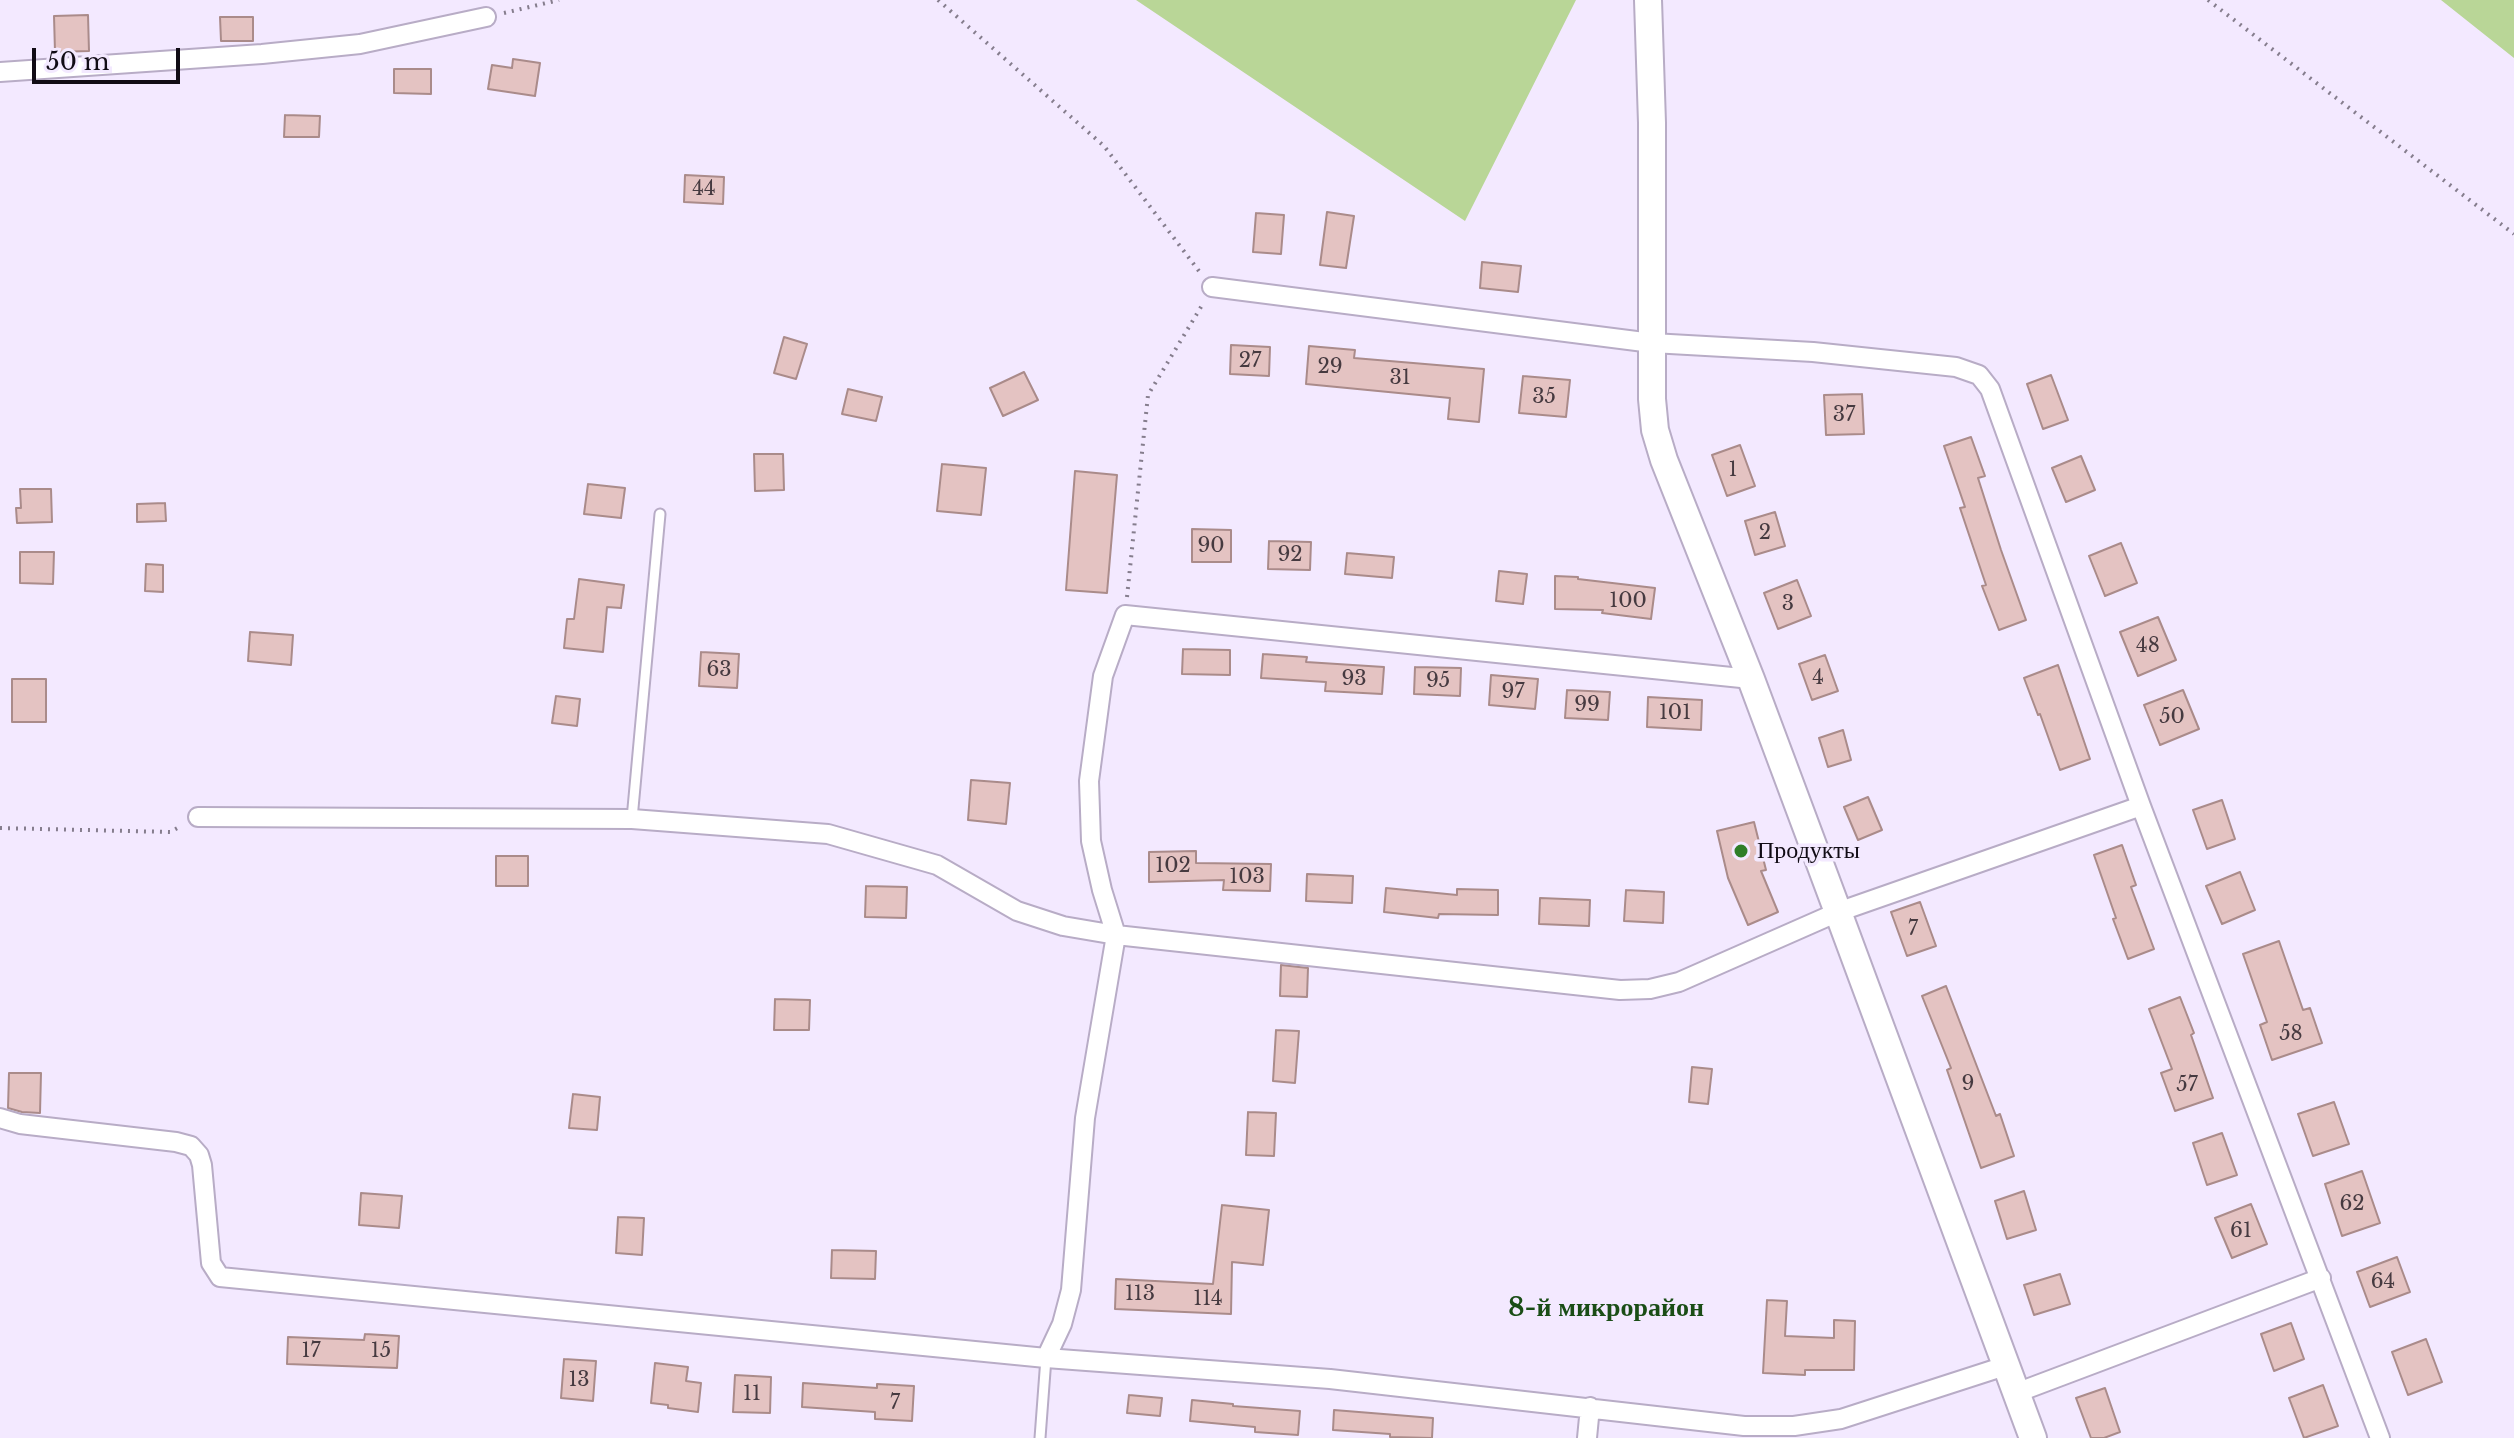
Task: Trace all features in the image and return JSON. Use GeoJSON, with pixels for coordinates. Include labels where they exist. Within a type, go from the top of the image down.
{"type":"FeatureCollection","features":[{"type":"Feature","properties":{"kind":"street"},"geometry":{"type":"LineString","coordinates":[[1648,0],[1652,123],[1652,399],[1655,430],[1751,679],[2033,1438]]}},
{"type":"Feature","properties":{"kind":"street"},"geometry":{"type":"LineString","coordinates":[[0,72],[360,44],[486,17]]}},
{"type":"Feature","properties":{"kind":"street"},"geometry":{"type":"LineString","coordinates":[[1212,287],[1652,343],[1813,352],[1956,367],[1979,375],[1990,389],[2141,806],[2380,1438]]}},
{"type":"Feature","properties":{"kind":"street"},"geometry":{"type":"LineString","coordinates":[[1046,1358],[1062,1324],[1071,1290],[1085,1118],[1116,935],[1091,841],[1089,781],[1103,676],[1125,615],[1751,679]]}},
{"type":"Feature","properties":{"kind":"street"},"geometry":{"type":"LineString","coordinates":[[198,817],[632,819],[828,834],[937,865],[1017,911],[1063,926],[1116,935],[1620,990],[1650,989],[1679,982],[1838,912],[2141,806]]}},
{"type":"Feature","properties":{"kind":"street"},"geometry":{"type":"LineString","coordinates":[[0,1118],[20,1124],[191,1146],[199,1155],[202,1165],[211,1263],[220,1277],[1046,1358],[1330,1379],[1744,1426],[1794,1426],[1841,1419],[2005,1366]]}},
{"type":"Feature","properties":{"kind":"street"},"geometry":{"type":"LineString","coordinates":[[2016,1393],[2321,1278]]}},
{"type":"Feature","properties":{"kind":"street"},"geometry":{"type":"LineString","coordinates":[[1587,1438],[1590,1407]]}},
{"type":"Feature","properties":{"kind":"lane"},"geometry":{"type":"LineString","coordinates":[[632,819],[660,514]]}},
{"type":"Feature","properties":{"kind":"lane"},"geometry":{"type":"LineString","coordinates":[[1040,1438],[1046,1358]]}},
{"type":"Feature","properties":{"kind":"path"},"geometry":{"type":"LineString","coordinates":[[486,17],[559,0]]}},
{"type":"Feature","properties":{"kind":"path"},"geometry":{"type":"LineString","coordinates":[[938,0],[1104,146],[1212,287],[1148,395],[1125,615]]}},
{"type":"Feature","properties":{"kind":"path"},"geometry":{"type":"LineString","coordinates":[[2208,0],[2514,234]]}},
{"type":"Feature","properties":{"kind":"path"},"geometry":{"type":"LineString","coordinates":[[0,828],[170,832],[198,817]]}},
{"type":"Feature","properties":{"kind":"green space"},"geometry":{"type":"Polygon","coordinates":[[[1136,0],[1576,0],[1465,221],[1136,0]]]}},
{"type":"Feature","properties":{"kind":"green space"},"geometry":{"type":"Polygon","coordinates":[[[2441,0],[2514,0],[2514,58],[2441,0]]]}},
{"type":"Feature","properties":{"kind":"building"},"geometry":{"type":"Polygon","coordinates":[[[88,15],[89,51],[55,52],[54,16],[88,15]]]}},
{"type":"Feature","properties":{"kind":"building"},"geometry":{"type":"Polygon","coordinates":[[[220,17],[253,17],[253,41],[221,41],[220,17]]]}},
{"type":"Feature","properties":{"kind":"building"},"geometry":{"type":"Polygon","coordinates":[[[513,59],[540,63],[535,96],[488,89],[492,65],[512,68],[513,59]]]}},
{"type":"Feature","properties":{"kind":"building"},"geometry":{"type":"Polygon","coordinates":[[[394,69],[431,69],[431,94],[394,93],[394,69]]]}},
{"type":"Feature","properties":{"kind":"building"},"geometry":{"type":"Polygon","coordinates":[[[285,115],[320,116],[319,137],[284,137],[285,115]]]}},
{"type":"Feature","properties":{"kind":"building"},"geometry":{"type":"Polygon","coordinates":[[[685,175],[724,177],[723,204],[684,202],[685,175]]]}},
{"type":"Feature","properties":{"kind":"building"},"geometry":{"type":"Polygon","coordinates":[[[1327,212],[1354,216],[1346,268],[1320,265],[1327,212]]]}},
{"type":"Feature","properties":{"kind":"building"},"geometry":{"type":"Polygon","coordinates":[[[1256,213],[1284,215],[1281,254],[1253,252],[1256,213]]]}},
{"type":"Feature","properties":{"kind":"building"},"geometry":{"type":"Polygon","coordinates":[[[1482,262],[1521,266],[1518,292],[1480,288],[1482,262]]]}},
{"type":"Feature","properties":{"kind":"building"},"geometry":{"type":"Polygon","coordinates":[[[784,337],[807,344],[796,379],[774,373],[784,337]]]}},
{"type":"Feature","properties":{"kind":"building"},"geometry":{"type":"Polygon","coordinates":[[[1231,345],[1270,347],[1269,376],[1230,374],[1231,345]]]}},
{"type":"Feature","properties":{"kind":"building"},"geometry":{"type":"Polygon","coordinates":[[[1309,346],[1355,350],[1354,358],[1484,369],[1479,422],[1448,419],[1450,398],[1306,384],[1309,346]]]}},
{"type":"Feature","properties":{"kind":"building"},"geometry":{"type":"Polygon","coordinates":[[[1024,372],[1038,400],[1003,416],[990,388],[1024,372]]]}},
{"type":"Feature","properties":{"kind":"building"},"geometry":{"type":"Polygon","coordinates":[[[2051,375],[2068,420],[2043,429],[2027,384],[2051,375]]]}},
{"type":"Feature","properties":{"kind":"building"},"geometry":{"type":"Polygon","coordinates":[[[1523,376],[1570,380],[1566,417],[1519,413],[1523,376]]]}},
{"type":"Feature","properties":{"kind":"building"},"geometry":{"type":"Polygon","coordinates":[[[848,389],[882,397],[876,421],[842,414],[848,389]]]}},
{"type":"Feature","properties":{"kind":"building"},"geometry":{"type":"Polygon","coordinates":[[[1862,394],[1864,434],[1826,435],[1824,395],[1862,394]]]}},
{"type":"Feature","properties":{"kind":"building"},"geometry":{"type":"Polygon","coordinates":[[[1971,437],[1985,476],[1978,478],[2026,620],[1999,630],[1982,586],[1986,585],[1960,508],[1965,507],[1944,446],[1971,437]]]}},
{"type":"Feature","properties":{"kind":"building"},"geometry":{"type":"Polygon","coordinates":[[[1740,445],[1755,486],[1727,496],[1712,455],[1740,445]]]}},
{"type":"Feature","properties":{"kind":"building"},"geometry":{"type":"Polygon","coordinates":[[[754,454],[783,454],[784,490],[755,491],[754,454]]]}},
{"type":"Feature","properties":{"kind":"building"},"geometry":{"type":"Polygon","coordinates":[[[2081,456],[2095,490],[2066,502],[2052,468],[2081,456]]]}},
{"type":"Feature","properties":{"kind":"building"},"geometry":{"type":"Polygon","coordinates":[[[942,464],[986,468],[981,515],[937,511],[942,464]]]}},
{"type":"Feature","properties":{"kind":"building"},"geometry":{"type":"Polygon","coordinates":[[[1075,471],[1117,475],[1107,593],[1066,590],[1075,471]]]}},
{"type":"Feature","properties":{"kind":"building"},"geometry":{"type":"Polygon","coordinates":[[[588,484],[625,488],[621,518],[584,514],[588,484]]]}},
{"type":"Feature","properties":{"kind":"building"},"geometry":{"type":"Polygon","coordinates":[[[20,489],[51,489],[52,522],[17,523],[16,508],[21,508],[20,489]]]}},
{"type":"Feature","properties":{"kind":"building"},"geometry":{"type":"Polygon","coordinates":[[[165,503],[166,521],[137,522],[137,504],[165,503]]]}},
{"type":"Feature","properties":{"kind":"building"},"geometry":{"type":"Polygon","coordinates":[[[1775,512],[1785,546],[1755,555],[1745,521],[1775,512]]]}},
{"type":"Feature","properties":{"kind":"building"},"geometry":{"type":"Polygon","coordinates":[[[1192,529],[1231,530],[1231,562],[1192,562],[1192,529]]]}},
{"type":"Feature","properties":{"kind":"building"},"geometry":{"type":"Polygon","coordinates":[[[1269,541],[1311,542],[1310,570],[1268,569],[1269,541]]]}},
{"type":"Feature","properties":{"kind":"building"},"geometry":{"type":"Polygon","coordinates":[[[2121,543],[2137,583],[2105,596],[2089,556],[2121,543]]]}},
{"type":"Feature","properties":{"kind":"building"},"geometry":{"type":"Polygon","coordinates":[[[20,552],[54,552],[53,584],[20,583],[20,552]]]}},
{"type":"Feature","properties":{"kind":"building"},"geometry":{"type":"Polygon","coordinates":[[[1347,553],[1394,557],[1392,578],[1345,574],[1347,553]]]}},
{"type":"Feature","properties":{"kind":"building"},"geometry":{"type":"Polygon","coordinates":[[[146,564],[163,565],[163,592],[145,591],[146,564]]]}},
{"type":"Feature","properties":{"kind":"building"},"geometry":{"type":"Polygon","coordinates":[[[1499,571],[1527,574],[1523,604],[1496,601],[1499,571]]]}},
{"type":"Feature","properties":{"kind":"building"},"geometry":{"type":"Polygon","coordinates":[[[1555,576],[1655,588],[1651,619],[1602,613],[1603,610],[1555,609],[1555,576]]]}},
{"type":"Feature","properties":{"kind":"building"},"geometry":{"type":"Polygon","coordinates":[[[579,579],[624,585],[621,608],[607,607],[603,652],[564,648],[567,619],[574,619],[579,579]]]}},
{"type":"Feature","properties":{"kind":"building"},"geometry":{"type":"Polygon","coordinates":[[[1797,580],[1811,616],[1778,629],[1764,593],[1797,580]]]}},
{"type":"Feature","properties":{"kind":"building"},"geometry":{"type":"Polygon","coordinates":[[[2158,617],[2176,660],[2138,676],[2120,632],[2158,617]]]}},
{"type":"Feature","properties":{"kind":"building"},"geometry":{"type":"Polygon","coordinates":[[[250,632],[293,635],[291,665],[248,661],[250,632]]]}},
{"type":"Feature","properties":{"kind":"building"},"geometry":{"type":"Polygon","coordinates":[[[1183,649],[1230,650],[1230,675],[1182,674],[1183,649]]]}},
{"type":"Feature","properties":{"kind":"building"},"geometry":{"type":"Polygon","coordinates":[[[701,652],[739,654],[737,688],[699,686],[701,652]]]}},
{"type":"Feature","properties":{"kind":"building"},"geometry":{"type":"Polygon","coordinates":[[[1263,654],[1307,657],[1306,662],[1384,667],[1382,694],[1325,691],[1326,682],[1261,678],[1263,654]]]}},
{"type":"Feature","properties":{"kind":"building"},"geometry":{"type":"Polygon","coordinates":[[[1825,655],[1838,691],[1812,700],[1799,664],[1825,655]]]}},
{"type":"Feature","properties":{"kind":"building"},"geometry":{"type":"Polygon","coordinates":[[[2058,665],[2090,759],[2060,770],[2024,678],[2058,665]]]}},
{"type":"Feature","properties":{"kind":"building"},"geometry":{"type":"Polygon","coordinates":[[[1415,667],[1461,668],[1460,696],[1414,694],[1415,667]]]}},
{"type":"Feature","properties":{"kind":"building"},"geometry":{"type":"Polygon","coordinates":[[[1491,675],[1538,679],[1535,709],[1489,705],[1491,675]]]}},
{"type":"Feature","properties":{"kind":"building"},"geometry":{"type":"Polygon","coordinates":[[[12,679],[46,679],[46,722],[12,722],[12,679]]]}},
{"type":"Feature","properties":{"kind":"building"},"geometry":{"type":"Polygon","coordinates":[[[1567,690],[1610,692],[1608,720],[1565,718],[1567,690]]]}},
{"type":"Feature","properties":{"kind":"building"},"geometry":{"type":"Polygon","coordinates":[[[2183,690],[2199,729],[2160,745],[2144,705],[2183,690]]]}},
{"type":"Feature","properties":{"kind":"building"},"geometry":{"type":"Polygon","coordinates":[[[556,696],[580,699],[577,726],[552,723],[556,696]]]}},
{"type":"Feature","properties":{"kind":"building"},"geometry":{"type":"Polygon","coordinates":[[[1648,697],[1702,700],[1701,730],[1647,727],[1648,697]]]}},
{"type":"Feature","properties":{"kind":"building"},"geometry":{"type":"Polygon","coordinates":[[[1843,730],[1851,760],[1828,767],[1819,738],[1843,730]]]}},
{"type":"Feature","properties":{"kind":"building"},"geometry":{"type":"Polygon","coordinates":[[[971,780],[1010,783],[1006,824],[968,820],[971,780]]]}},
{"type":"Feature","properties":{"kind":"building"},"geometry":{"type":"Polygon","coordinates":[[[1868,797],[1882,830],[1858,840],[1844,807],[1868,797]]]}},
{"type":"Feature","properties":{"kind":"building"},"geometry":{"type":"Polygon","coordinates":[[[2222,800],[2235,839],[2207,849],[2193,810],[2222,800]]]}},
{"type":"Feature","properties":{"kind":"building"},"geometry":{"type":"Polygon","coordinates":[[[1754,822],[1766,870],[1761,871],[1778,912],[1748,925],[1728,878],[1717,831],[1754,822]]]}},
{"type":"Feature","properties":{"kind":"building"},"geometry":{"type":"Polygon","coordinates":[[[2122,845],[2136,885],[2131,887],[2154,949],[2128,959],[2094,855],[2122,845]]]}},
{"type":"Feature","properties":{"kind":"building"},"geometry":{"type":"Polygon","coordinates":[[[1196,851],[1196,863],[1271,864],[1270,891],[1223,890],[1224,880],[1149,882],[1149,852],[1196,851]]]}},
{"type":"Feature","properties":{"kind":"building"},"geometry":{"type":"Polygon","coordinates":[[[496,856],[528,856],[528,886],[496,886],[496,856]]]}},
{"type":"Feature","properties":{"kind":"building"},"geometry":{"type":"Polygon","coordinates":[[[2240,872],[2255,910],[2222,924],[2206,886],[2240,872]]]}},
{"type":"Feature","properties":{"kind":"building"},"geometry":{"type":"Polygon","coordinates":[[[1307,874],[1353,876],[1352,903],[1306,901],[1307,874]]]}},
{"type":"Feature","properties":{"kind":"building"},"geometry":{"type":"Polygon","coordinates":[[[866,886],[907,887],[906,918],[865,917],[866,886]]]}},
{"type":"Feature","properties":{"kind":"building"},"geometry":{"type":"Polygon","coordinates":[[[1386,888],[1457,895],[1457,889],[1498,890],[1498,915],[1439,914],[1438,918],[1384,912],[1386,888]]]}},
{"type":"Feature","properties":{"kind":"building"},"geometry":{"type":"Polygon","coordinates":[[[1626,890],[1664,892],[1663,923],[1624,921],[1626,890]]]}},
{"type":"Feature","properties":{"kind":"building"},"geometry":{"type":"Polygon","coordinates":[[[1540,898],[1590,900],[1589,926],[1539,924],[1540,898]]]}},
{"type":"Feature","properties":{"kind":"building"},"geometry":{"type":"Polygon","coordinates":[[[1920,902],[1936,946],[1907,956],[1891,912],[1920,902]]]}},
{"type":"Feature","properties":{"kind":"building"},"geometry":{"type":"Polygon","coordinates":[[[2279,941],[2303,1010],[2310,1008],[2322,1043],[2272,1060],[2260,1025],[2267,1022],[2243,954],[2279,941]]]}},
{"type":"Feature","properties":{"kind":"building"},"geometry":{"type":"Polygon","coordinates":[[[1281,965],[1308,968],[1307,997],[1280,996],[1281,965]]]}},
{"type":"Feature","properties":{"kind":"building"},"geometry":{"type":"Polygon","coordinates":[[[1946,986],[1996,1116],[2000,1114],[2014,1156],[1981,1168],[1947,1070],[1951,1068],[1922,996],[1946,986]]]}},
{"type":"Feature","properties":{"kind":"building"},"geometry":{"type":"Polygon","coordinates":[[[2180,997],[2213,1098],[2175,1111],[2161,1073],[2172,1069],[2149,1009],[2180,997]]]}},
{"type":"Feature","properties":{"kind":"building"},"geometry":{"type":"Polygon","coordinates":[[[775,999],[810,1000],[809,1030],[774,1030],[775,999]]]}},
{"type":"Feature","properties":{"kind":"building"},"geometry":{"type":"Polygon","coordinates":[[[1276,1030],[1299,1031],[1295,1083],[1273,1081],[1276,1030]]]}},
{"type":"Feature","properties":{"kind":"building"},"geometry":{"type":"Polygon","coordinates":[[[1692,1067],[1712,1069],[1708,1104],[1689,1102],[1692,1067]]]}},
{"type":"Feature","properties":{"kind":"building"},"geometry":{"type":"Polygon","coordinates":[[[9,1073],[41,1073],[40,1113],[8,1108],[9,1073]]]}},
{"type":"Feature","properties":{"kind":"building"},"geometry":{"type":"Polygon","coordinates":[[[573,1094],[600,1097],[597,1130],[569,1128],[573,1094]]]}},
{"type":"Feature","properties":{"kind":"building"},"geometry":{"type":"Polygon","coordinates":[[[2334,1102],[2349,1144],[2313,1156],[2298,1114],[2334,1102]]]}},
{"type":"Feature","properties":{"kind":"building"},"geometry":{"type":"Polygon","coordinates":[[[1248,1112],[1276,1113],[1274,1156],[1246,1155],[1248,1112]]]}},
{"type":"Feature","properties":{"kind":"building"},"geometry":{"type":"Polygon","coordinates":[[[2222,1133],[2237,1175],[2207,1185],[2193,1143],[2222,1133]]]}},
{"type":"Feature","properties":{"kind":"building"},"geometry":{"type":"Polygon","coordinates":[[[2362,1171],[2380,1223],[2342,1236],[2325,1184],[2362,1171]]]}},
{"type":"Feature","properties":{"kind":"building"},"geometry":{"type":"Polygon","coordinates":[[[2024,1191],[2036,1230],[2007,1239],[1995,1201],[2024,1191]]]}},
{"type":"Feature","properties":{"kind":"building"},"geometry":{"type":"Polygon","coordinates":[[[361,1193],[402,1196],[399,1228],[359,1225],[361,1193]]]}},
{"type":"Feature","properties":{"kind":"building"},"geometry":{"type":"Polygon","coordinates":[[[2251,1204],[2267,1244],[2232,1258],[2215,1218],[2251,1204]]]}},
{"type":"Feature","properties":{"kind":"building"},"geometry":{"type":"Polygon","coordinates":[[[1222,1205],[1269,1210],[1263,1265],[1232,1262],[1231,1314],[1115,1309],[1116,1279],[1213,1284],[1222,1205]]]}},
{"type":"Feature","properties":{"kind":"building"},"geometry":{"type":"Polygon","coordinates":[[[618,1217],[644,1218],[642,1255],[616,1253],[618,1217]]]}},
{"type":"Feature","properties":{"kind":"building"},"geometry":{"type":"Polygon","coordinates":[[[832,1250],[876,1251],[875,1279],[831,1278],[832,1250]]]}},
{"type":"Feature","properties":{"kind":"building"},"geometry":{"type":"Polygon","coordinates":[[[2397,1257],[2410,1292],[2370,1307],[2357,1272],[2397,1257]]]}},
{"type":"Feature","properties":{"kind":"building"},"geometry":{"type":"Polygon","coordinates":[[[2060,1274],[2070,1304],[2034,1315],[2024,1285],[2060,1274]]]}},
{"type":"Feature","properties":{"kind":"building"},"geometry":{"type":"Polygon","coordinates":[[[1767,1300],[1787,1301],[1785,1336],[1834,1338],[1834,1320],[1855,1321],[1854,1370],[1805,1370],[1805,1375],[1763,1373],[1767,1300]]]}},
{"type":"Feature","properties":{"kind":"building"},"geometry":{"type":"Polygon","coordinates":[[[2291,1323],[2304,1359],[2274,1371],[2261,1334],[2291,1323]]]}},
{"type":"Feature","properties":{"kind":"building"},"geometry":{"type":"Polygon","coordinates":[[[365,1334],[399,1336],[397,1368],[287,1364],[288,1337],[364,1340],[365,1334]]]}},
{"type":"Feature","properties":{"kind":"building"},"geometry":{"type":"Polygon","coordinates":[[[2426,1339],[2442,1382],[2408,1395],[2392,1352],[2426,1339]]]}},
{"type":"Feature","properties":{"kind":"building"},"geometry":{"type":"Polygon","coordinates":[[[564,1359],[596,1361],[593,1401],[561,1398],[564,1359]]]}},
{"type":"Feature","properties":{"kind":"building"},"geometry":{"type":"Polygon","coordinates":[[[655,1363],[688,1367],[686,1381],[701,1383],[698,1412],[651,1403],[655,1363]]]}},
{"type":"Feature","properties":{"kind":"building"},"geometry":{"type":"Polygon","coordinates":[[[735,1375],[771,1377],[770,1413],[733,1412],[735,1375]]]}},
{"type":"Feature","properties":{"kind":"building"},"geometry":{"type":"Polygon","coordinates":[[[803,1383],[877,1388],[877,1384],[914,1386],[912,1421],[875,1419],[875,1412],[802,1407],[803,1383]]]}},
{"type":"Feature","properties":{"kind":"building"},"geometry":{"type":"Polygon","coordinates":[[[2323,1385],[2338,1426],[2304,1438],[2289,1398],[2323,1385]]]}},
{"type":"Feature","properties":{"kind":"building"},"geometry":{"type":"Polygon","coordinates":[[[2105,1388],[2120,1432],[2104,1438],[2091,1438],[2076,1398],[2105,1388]]]}},
{"type":"Feature","properties":{"kind":"building"},"geometry":{"type":"Polygon","coordinates":[[[1129,1395],[1162,1398],[1160,1416],[1127,1413],[1129,1395]]]}},
{"type":"Feature","properties":{"kind":"building"},"geometry":{"type":"Polygon","coordinates":[[[1192,1400],[1300,1411],[1298,1435],[1255,1432],[1255,1427],[1190,1421],[1192,1400]]]}},
{"type":"Feature","properties":{"kind":"building"},"geometry":{"type":"Polygon","coordinates":[[[1334,1410],[1433,1418],[1432,1438],[1333,1430],[1334,1410]]]}},
{"type":"Feature","properties":{"kind":"place","name":"Продукты"},"geometry":{"type":"Point","coordinates":[1741,851]}},
{"type":"Feature","properties":{"kind":"district","name":"8-й микрорайон"},"geometry":{"type":"Point","coordinates":[1606,1309]}}]}
